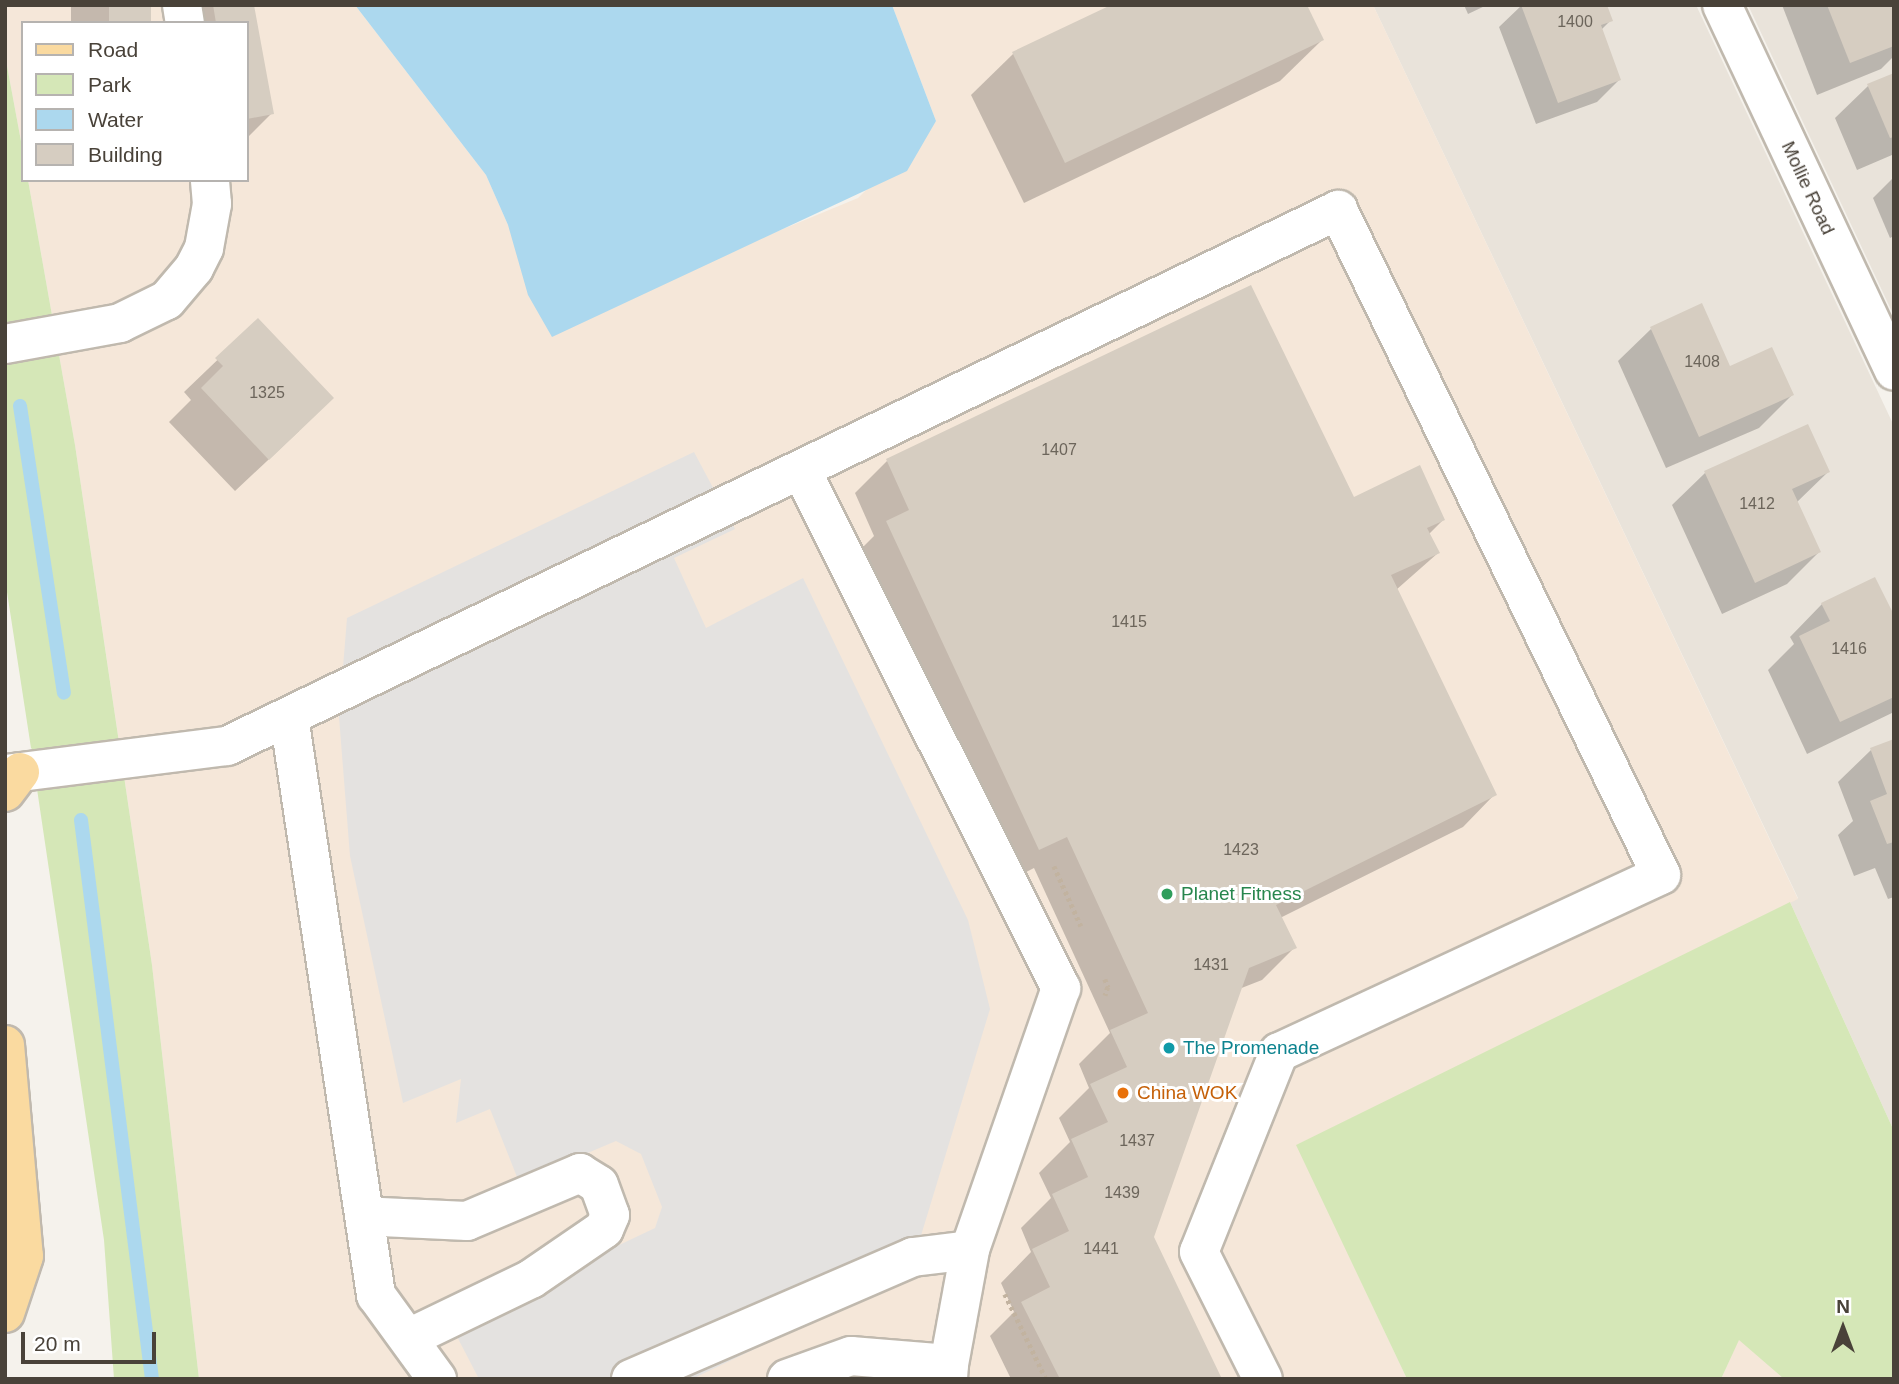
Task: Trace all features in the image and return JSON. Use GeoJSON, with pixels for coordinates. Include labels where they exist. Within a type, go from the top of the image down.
{"type":"FeatureCollection","features":[{"type":"Feature","properties":{"kind":"main road"},"geometry":{"type":"LineString","coordinates":[[5,1045],[24,1256],[5,1313]]}},
{"type":"Feature","properties":{"kind":"street","name":"Mollie Road"},"geometry":{"type":"LineString","coordinates":[[1722,5],[1894,371]]}},
{"type":"Feature","properties":{"kind":"street"},"geometry":{"type":"LineString","coordinates":[[5,344],[120,323],[167,300],[194,268],[204,248],[212,204],[210,182]]}},
{"type":"Feature","properties":{"kind":"street"},"geometry":{"type":"LineString","coordinates":[[10,780],[227,746],[1338,210],[1661,875],[1279,1052],[1199,1252],[1263,1379]]}},
{"type":"Feature","properties":{"kind":"street"},"geometry":{"type":"LineString","coordinates":[[787,1379],[851,1356],[949,1371],[970,1250],[1061,988],[801,470]]}},
{"type":"Feature","properties":{"kind":"street"},"geometry":{"type":"LineString","coordinates":[[289,716],[376,1296],[437,1379]]}},
{"type":"Feature","properties":{"kind":"street"},"geometry":{"type":"LineString","coordinates":[[381,1217],[467,1221],[580,1173],[599,1185],[610,1215],[604,1229],[531,1279],[409,1338]]}},
{"type":"Feature","properties":{"kind":"street"},"geometry":{"type":"LineString","coordinates":[[631,1379],[913,1257],[970,1250]]}},
{"type":"Feature","properties":{"kind":"path"},"geometry":{"type":"LineString","coordinates":[[1003,1290],[1046,1379]]}},
{"type":"Feature","properties":{"kind":"shaded area"},"geometry":{"type":"Polygon","coordinates":[[[5,5],[355,5],[486,175],[508,225],[752,242],[858,198],[936,121],[892,5],[1373,5],[1798,899],[1297,1145],[1407,1379],[199,1379],[152,965],[75,445],[28,182],[248,182],[248,21],[21,21],[21,141],[5,55],[5,5]]]}},
{"type":"Feature","properties":{"kind":"shaded area"},"geometry":{"type":"Polygon","coordinates":[[[1373,5],[1696,5],[1894,426],[1894,1131],[1790,902],[1798,898],[1373,5]]]}},
{"type":"Feature","properties":{"kind":"shaded area"},"geometry":{"type":"Polygon","coordinates":[[[1748,5],[1894,5],[1894,316],[1748,5]]]}},
{"type":"Feature","properties":{"kind":"shaded area"},"geometry":{"type":"Polygon","coordinates":[[[694,452],[735,529],[674,558],[706,628],[803,578],[968,920],[990,1009],[909,1275],[692,1379],[479,1379],[451,1325],[655,1228],[662,1207],[641,1154],[616,1141],[519,1182],[490,1109],[456,1123],[461,1079],[403,1103],[350,856],[339,717],[347,618],[694,452]]]}},
{"type":"Feature","properties":{"kind":"shaded area"},"geometry":{"type":"Polygon","coordinates":[[[1739,1339],[1784,1379],[1721,1379],[1739,1339]]]}},
{"type":"Feature","properties":{"kind":"green space"},"geometry":{"type":"Polygon","coordinates":[[[5,55],[21,141],[21,182],[28,182],[75,445],[152,965],[199,1379],[114,1379],[104,1240],[37,789],[52,769],[31,748],[5,579],[5,55]]]}},
{"type":"Feature","properties":{"kind":"green space"},"geometry":{"type":"Polygon","coordinates":[[[1790,902],[1894,1131],[1894,1379],[1784,1379],[1739,1340],[1721,1379],[1407,1379],[1296,1145],[1790,902]]]}},
{"type":"Feature","properties":{"kind":"water"},"geometry":{"type":"Polygon","coordinates":[[[355,5],[892,5],[936,121],[907,171],[552,337],[528,295],[508,225],[486,175],[355,5]]]}},
{"type":"Feature","properties":{"kind":"building"},"geometry":{"type":"Polygon","coordinates":[[[109,5],[151,5],[151,21],[109,21],[109,5]]]}},
{"type":"Feature","properties":{"kind":"building"},"geometry":{"type":"Polygon","coordinates":[[[213,5],[254,5],[274,114],[248,119],[248,21],[216,21],[213,5]]]}},
{"type":"Feature","properties":{"kind":"building"},"geometry":{"type":"Polygon","coordinates":[[[1111,5],[1307,5],[1324,40],[1065,163],[1012,52],[1111,5]]]}},
{"type":"Feature","properties":{"kind":"building"},"geometry":{"type":"Polygon","coordinates":[[[1521,5],[1607,5],[1613,21],[1601,25],[1621,80],[1558,103],[1521,5]]]}},
{"type":"Feature","properties":{"kind":"building"},"geometry":{"type":"Polygon","coordinates":[[[1827,5],[1894,5],[1894,46],[1850,63],[1827,5]]]}},
{"type":"Feature","properties":{"kind":"building"},"geometry":{"type":"Polygon","coordinates":[[[1894,73],[1894,137],[1890,138],[1867,84],[1894,73]]]}},
{"type":"Feature","properties":{"kind":"building"},"geometry":{"type":"Polygon","coordinates":[[[1251,285],[1354,497],[1420,465],[1445,520],[1427,528],[1440,553],[1391,575],[1497,795],[1276,905],[1297,948],[1249,968],[1154,1237],[1222,1379],[1060,1379],[1021,1302],[1050,1287],[1032,1249],[1069,1231],[1052,1194],[1088,1177],[1071,1139],[1108,1122],[1090,1084],[1127,1067],[1110,1030],[1148,1013],[1067,837],[1039,850],[886,521],[909,510],[886,459],[1251,285]]]}},
{"type":"Feature","properties":{"kind":"building"},"geometry":{"type":"Polygon","coordinates":[[[1702,303],[1730,366],[1772,347],[1794,395],[1699,437],[1650,327],[1702,303]]]}},
{"type":"Feature","properties":{"kind":"building"},"geometry":{"type":"Polygon","coordinates":[[[258,318],[334,398],[269,460],[201,388],[223,366],[215,358],[258,318]]]}},
{"type":"Feature","properties":{"kind":"building"},"geometry":{"type":"Polygon","coordinates":[[[1808,424],[1830,472],[1792,489],[1821,552],[1755,583],[1704,471],[1808,424]]]}},
{"type":"Feature","properties":{"kind":"building"},"geometry":{"type":"Polygon","coordinates":[[[1875,577],[1894,615],[1894,697],[1840,722],[1799,636],[1830,621],[1821,603],[1875,577]]]}},
{"type":"Feature","properties":{"kind":"building"},"geometry":{"type":"Polygon","coordinates":[[[1894,739],[1894,842],[1887,844],[1870,801],[1887,794],[1870,748],[1894,739]]]}},
{"type":"Feature","properties":{"kind":"waterway"},"geometry":{"type":"LineString","coordinates":[[20,406],[64,693]]}},
{"type":"Feature","properties":{"kind":"waterway"},"geometry":{"type":"LineString","coordinates":[[81,820],[152,1379]]}},
{"type":"Feature","properties":{"kind":"place","name":"Planet Fitness"},"geometry":{"type":"Point","coordinates":[1167,894]}},
{"type":"Feature","properties":{"kind":"place","name":"The Promenade"},"geometry":{"type":"Point","coordinates":[1169,1048]}},
{"type":"Feature","properties":{"kind":"place","name":"China WOK"},"geometry":{"type":"Point","coordinates":[1123,1093]}}]}
